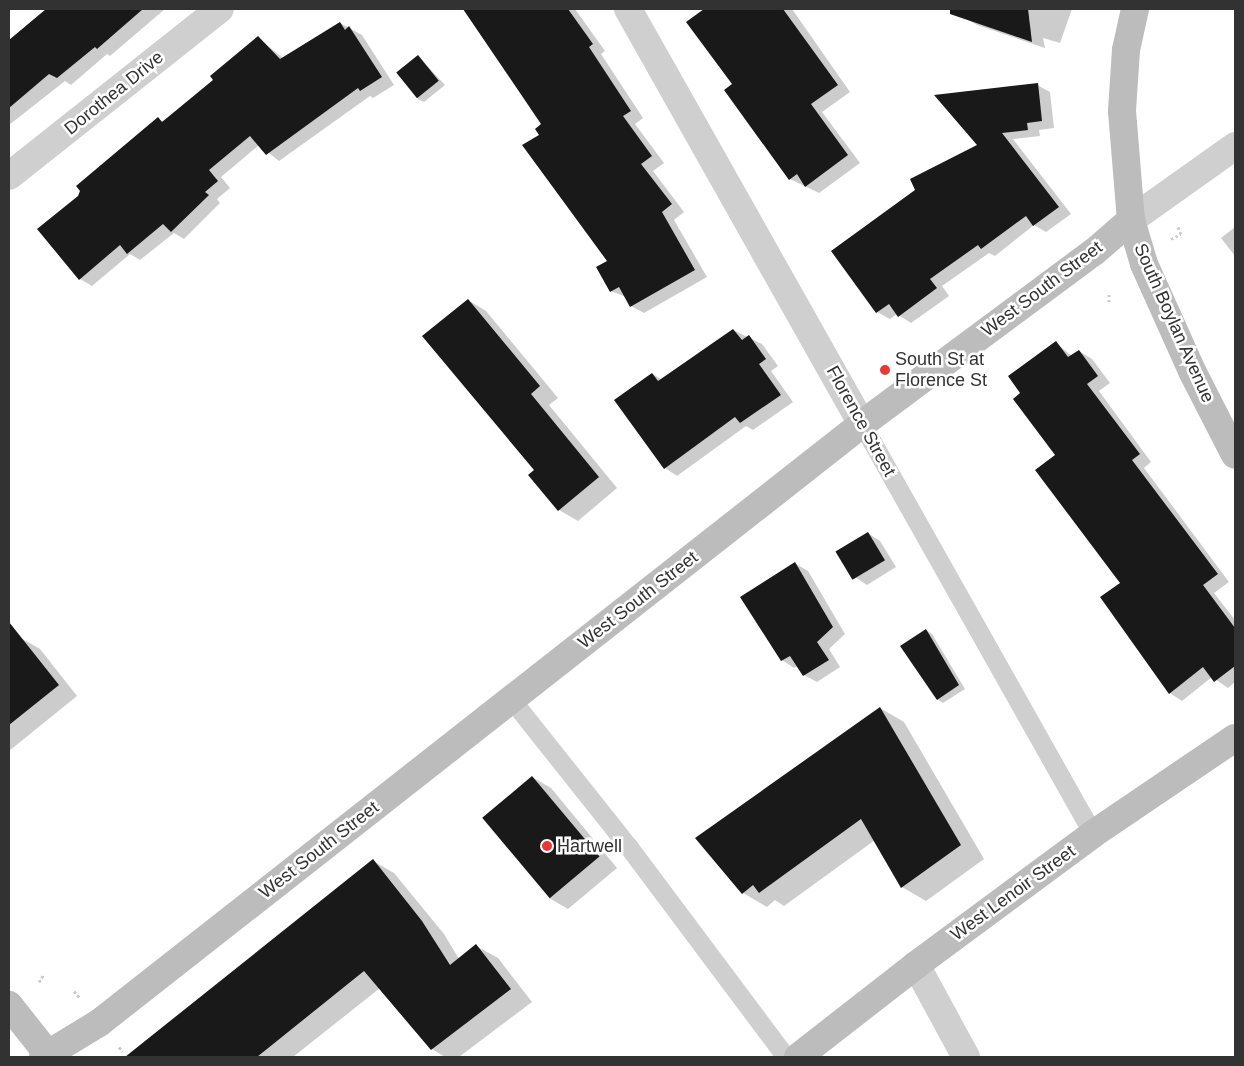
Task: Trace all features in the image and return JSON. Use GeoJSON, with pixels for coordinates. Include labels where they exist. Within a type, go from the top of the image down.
{"type":"FeatureCollection","features":[{"type":"Feature","properties":{"kind":"street","name":"Dorothea Drive"},"geometry":{"type":"LineString","coordinates":[[9,176],[220,9]]}},
{"type":"Feature","properties":{"kind":"street","name":"Florence Street"},"geometry":{"type":"LineString","coordinates":[[628,9],[862,424]]}},
{"type":"Feature","properties":{"kind":"street","name":"South Boylan Avenue"},"geometry":{"type":"LineString","coordinates":[[1135,9],[1126,50],[1122,111],[1131,220],[1144,264],[1192,371],[1235,454]]}},
{"type":"Feature","properties":{"kind":"street","name":"West South Street"},"geometry":{"type":"LineString","coordinates":[[47,1056],[98,1023],[862,424],[1094,252],[1131,220],[1235,146]]}},
{"type":"Feature","properties":{"kind":"street","name":"West Lenoir Street"},"geometry":{"type":"LineString","coordinates":[[798,1057],[916,965],[1093,834],[1235,738]]}},
{"type":"Feature","properties":{"kind":"street"},"geometry":{"type":"LineString","coordinates":[[916,965],[966,1057]]}},
{"type":"Feature","properties":{"kind":"street"},"geometry":{"type":"LineString","coordinates":[[9,1005],[47,1056]]}},
{"type":"Feature","properties":{"kind":"lane","name":"Florence Street"},"geometry":{"type":"LineString","coordinates":[[862,424],[1093,834]]}},
{"type":"Feature","properties":{"kind":"lane"},"geometry":{"type":"LineString","coordinates":[[511,699],[628,846],[786,1057]]}},
{"type":"Feature","properties":{"kind":"path"},"geometry":{"type":"LineString","coordinates":[[1171,239],[1181,234],[1178,227]]}},
{"type":"Feature","properties":{"kind":"path"},"geometry":{"type":"LineString","coordinates":[[1109,294],[1109,303]]}},
{"type":"Feature","properties":{"kind":"path"},"geometry":{"type":"LineString","coordinates":[[39,982],[44,974]]}},
{"type":"Feature","properties":{"kind":"path"},"geometry":{"type":"LineString","coordinates":[[74,991],[80,1000]]}},
{"type":"Feature","properties":{"kind":"building"},"geometry":{"type":"Polygon","coordinates":[[[46,9],[143,9],[97,49],[95,47],[57,78],[49,74],[9,108],[9,40],[46,9]]]}},
{"type":"Feature","properties":{"kind":"building"},"geometry":{"type":"Polygon","coordinates":[[[463,9],[568,9],[593,44],[589,47],[631,111],[623,116],[652,156],[641,164],[672,204],[662,212],[695,270],[630,307],[619,287],[610,292],[596,267],[607,261],[522,145],[539,135],[535,129],[541,124],[463,9]]]}},
{"type":"Feature","properties":{"kind":"building"},"geometry":{"type":"Polygon","coordinates":[[[704,9],[783,9],[838,85],[811,104],[848,155],[805,187],[797,174],[789,180],[724,90],[732,84],[686,22],[704,9]]]}},
{"type":"Feature","properties":{"kind":"building"},"geometry":{"type":"Polygon","coordinates":[[[950,9],[1028,9],[1032,42],[950,14],[950,9]]]}},
{"type":"Feature","properties":{"kind":"building"},"geometry":{"type":"Polygon","coordinates":[[[340,22],[345,30],[349,26],[382,77],[360,91],[358,88],[266,155],[250,136],[209,170],[218,181],[205,192],[209,195],[171,232],[163,224],[127,254],[120,245],[79,280],[37,229],[78,196],[80,191],[76,186],[158,117],[162,122],[213,80],[210,76],[258,36],[280,59],[340,22]]]}},
{"type":"Feature","properties":{"kind":"building"},"geometry":{"type":"Polygon","coordinates":[[[418,55],[439,81],[417,98],[396,73],[418,55]]]}},
{"type":"Feature","properties":{"kind":"building"},"geometry":{"type":"Polygon","coordinates":[[[1038,83],[1042,121],[1027,123],[1028,130],[1002,133],[1059,207],[1033,226],[1026,216],[981,249],[978,245],[930,279],[937,288],[898,317],[889,304],[876,313],[831,251],[915,190],[910,179],[977,145],[934,95],[1038,83]]]}},
{"type":"Feature","properties":{"kind":"building"},"geometry":{"type":"Polygon","coordinates":[[[468,299],[540,386],[531,394],[599,477],[558,511],[528,475],[534,470],[422,336],[468,299]]]}},
{"type":"Feature","properties":{"kind":"building"},"geometry":{"type":"Polygon","coordinates":[[[733,329],[742,340],[749,335],[766,359],[759,364],[781,395],[740,423],[735,417],[664,469],[614,400],[652,373],[658,381],[733,329]]]}},
{"type":"Feature","properties":{"kind":"building"},"geometry":{"type":"Polygon","coordinates":[[[1056,341],[1068,357],[1079,350],[1098,376],[1087,384],[1140,454],[1132,460],[1218,574],[1203,585],[1235,628],[1235,666],[1214,682],[1203,667],[1169,694],[1100,597],[1120,583],[1035,470],[1055,455],[1013,399],[1020,393],[1008,376],[1056,341]]]}},
{"type":"Feature","properties":{"kind":"building"},"geometry":{"type":"Polygon","coordinates":[[[868,532],[885,560],[852,580],[835,552],[868,532]]]}},
{"type":"Feature","properties":{"kind":"building"},"geometry":{"type":"Polygon","coordinates":[[[795,562],[833,627],[817,642],[829,660],[803,676],[790,656],[781,661],[740,597],[795,562]]]}},
{"type":"Feature","properties":{"kind":"building"},"geometry":{"type":"Polygon","coordinates":[[[9,622],[59,685],[9,725],[9,622]]]}},
{"type":"Feature","properties":{"kind":"building"},"geometry":{"type":"Polygon","coordinates":[[[926,629],[959,685],[937,700],[900,646],[926,629]]]}},
{"type":"Feature","properties":{"kind":"building"},"geometry":{"type":"Polygon","coordinates":[[[880,707],[961,845],[901,888],[861,819],[759,893],[753,885],[742,894],[695,838],[880,707]]]}},
{"type":"Feature","properties":{"kind":"building","name":"Hartwell"},"geometry":{"type":"Polygon","coordinates":[[[532,776],[599,856],[550,898],[482,818],[532,776]]]}},
{"type":"Feature","properties":{"kind":"building"},"geometry":{"type":"Polygon","coordinates":[[[373,859],[422,921],[450,965],[476,944],[511,989],[431,1050],[364,971],[257,1057],[125,1057],[373,859]]]}},
{"type":"Feature","properties":{"kind":"place","name":"South St at Florence St"},"geometry":{"type":"Point","coordinates":[885,370]}},
{"type":"Feature","properties":{"kind":"place","name":"Hartwell"},"geometry":{"type":"Point","coordinates":[547,846]}}]}
